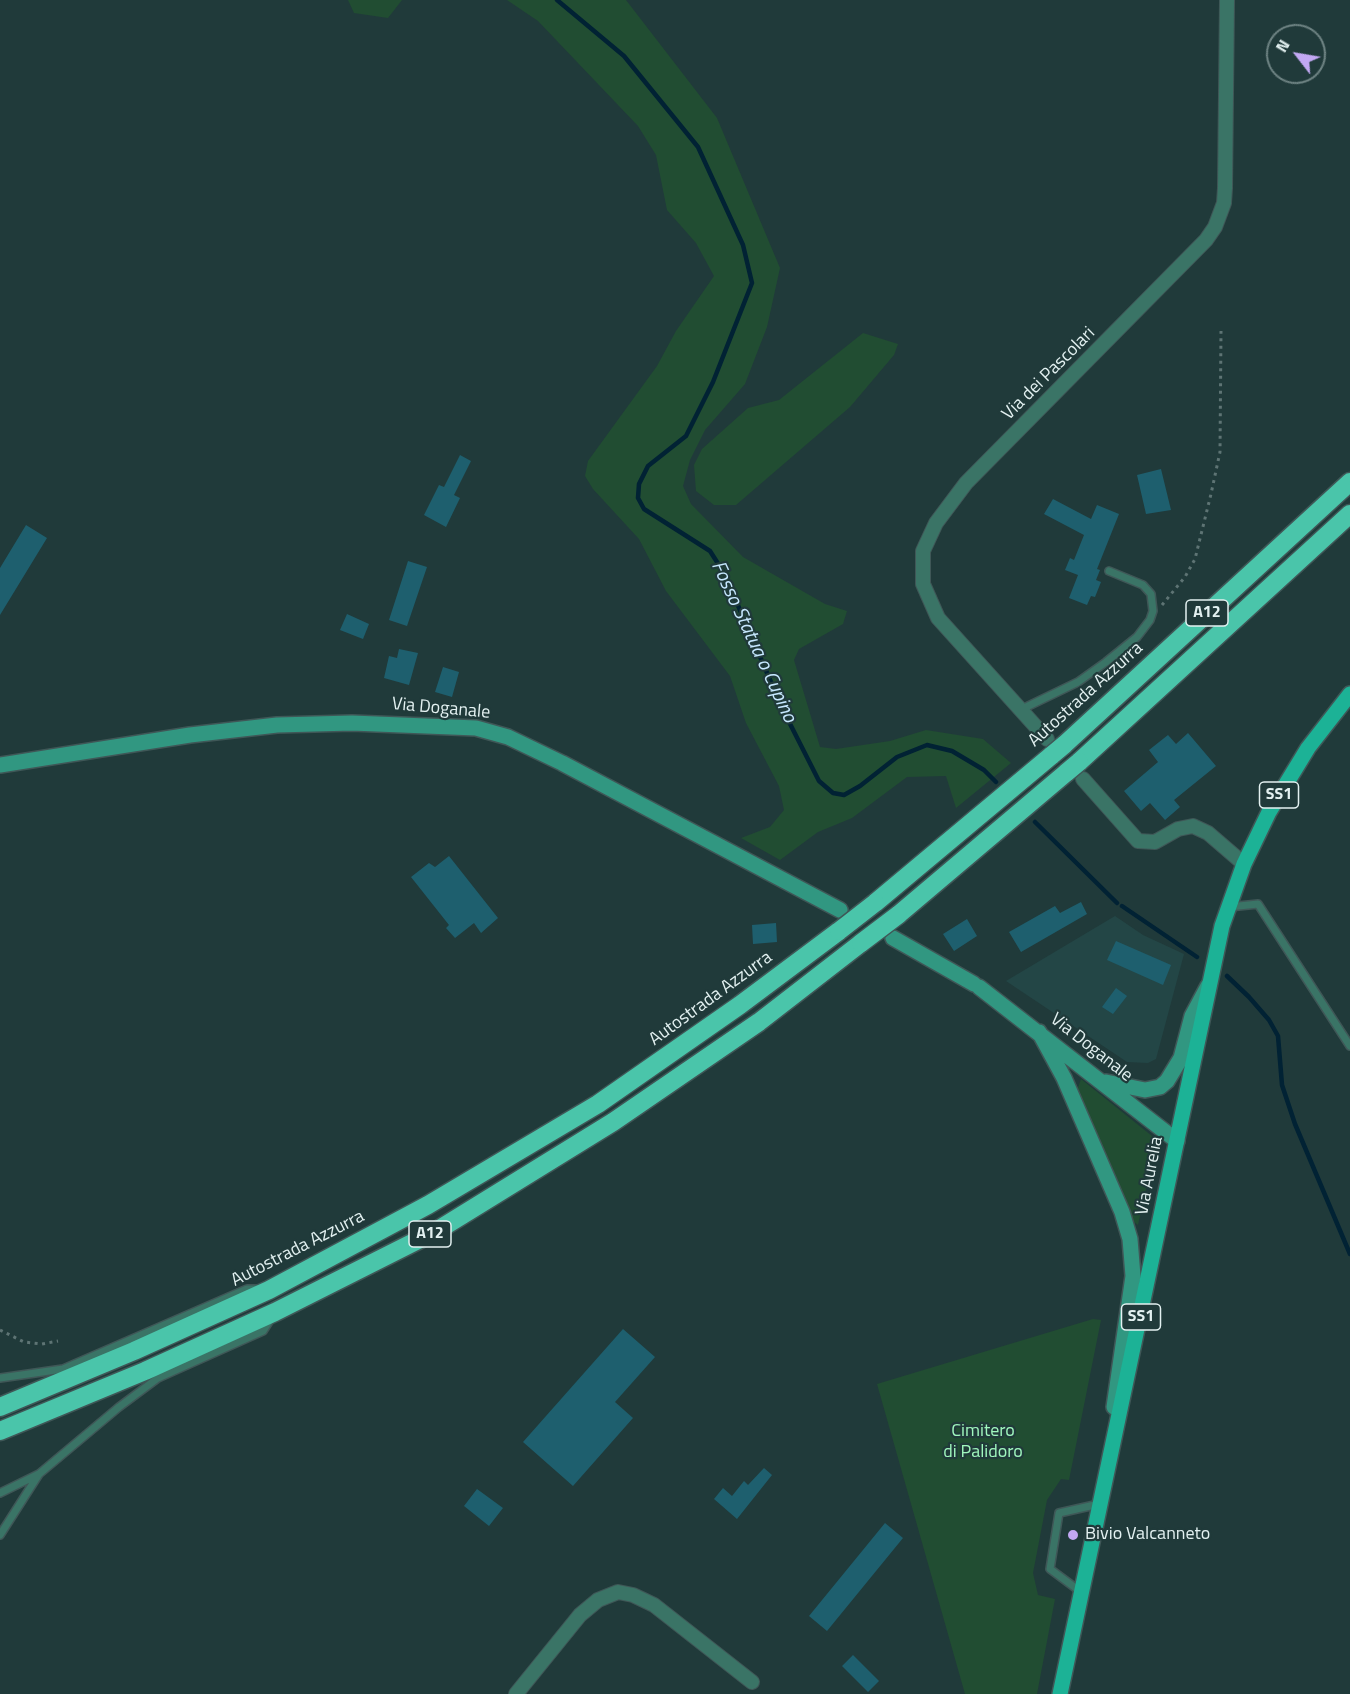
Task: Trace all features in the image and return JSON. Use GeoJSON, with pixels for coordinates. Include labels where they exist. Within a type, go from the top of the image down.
{"type":"FeatureCollection","features":[{"type":"Feature","properties":{"kind":"highway","name":"Autostrada Azzurra"},"geometry":{"type":"LineString","coordinates":[[0,1407],[134,1351],[269,1290],[428,1205],[598,1104],[740,1005],[839,931],[969,827],[1350,482]]}},
{"type":"Feature","properties":{"kind":"highway","name":"A12"},"geometry":{"type":"LineString","coordinates":[[0,1431],[145,1371],[275,1312],[438,1230],[613,1122],[759,1022],[898,915],[1072,773],[1350,514]]}},
{"type":"Feature","properties":{"kind":"main road","name":"Via Aurelia"},"geometry":{"type":"LineString","coordinates":[[1060,1694],[1208,986],[1228,907],[1244,864],[1273,805],[1299,762],[1350,694]]}},
{"type":"Feature","properties":{"kind":"main road","name":"Via Doganale"},"geometry":{"type":"LineString","coordinates":[[0,765],[190,735],[277,725],[351,723],[476,728],[508,737],[562,762],[840,910]]}},
{"type":"Feature","properties":{"kind":"main road","name":"Via Doganale"},"geometry":{"type":"LineString","coordinates":[[893,938],[977,986],[1177,1141]]}},
{"type":"Feature","properties":{"kind":"main road"},"geometry":{"type":"LineString","coordinates":[[1100,1080],[1145,1090],[1163,1084],[1179,1064],[1192,1016],[1208,986]]}},
{"type":"Feature","properties":{"kind":"main road"},"geometry":{"type":"LineString","coordinates":[[1039,1032],[1064,1078],[1122,1212],[1132,1254],[1133,1276],[1101,1499]]}},
{"type":"Feature","properties":{"kind":"street","name":"Via dei Pascolari"},"geometry":{"type":"LineString","coordinates":[[1051,751],[1020,710],[938,618],[923,584],[923,551],[936,523],[966,483],[1206,240],[1215,227],[1224,204],[1225,188],[1227,0]]}},
{"type":"Feature","properties":{"kind":"street"},"geometry":{"type":"LineString","coordinates":[[1072,773],[1138,841],[1155,842],[1178,829],[1193,826],[1208,832],[1244,864]]}},
{"type":"Feature","properties":{"kind":"street"},"geometry":{"type":"LineString","coordinates":[[516,1694],[580,1615],[598,1600],[618,1592],[633,1594],[654,1605],[752,1682]]}},
{"type":"Feature","properties":{"kind":"lane"},"geometry":{"type":"LineString","coordinates":[[1020,710],[1078,682],[1106,662],[1137,637],[1154,611],[1151,594],[1143,585],[1109,571]]}},
{"type":"Feature","properties":{"kind":"lane"},"geometry":{"type":"LineString","coordinates":[[1228,907],[1258,904],[1350,1046]]}},
{"type":"Feature","properties":{"kind":"lane"},"geometry":{"type":"LineString","coordinates":[[0,1378],[63,1369],[247,1289],[269,1290]]}},
{"type":"Feature","properties":{"kind":"lane"},"geometry":{"type":"LineString","coordinates":[[0,1493],[39,1474],[118,1407],[158,1378],[263,1331],[275,1312]]}},
{"type":"Feature","properties":{"kind":"lane"},"geometry":{"type":"LineString","coordinates":[[0,1535],[39,1474]]}},
{"type":"Feature","properties":{"kind":"lane"},"geometry":{"type":"LineString","coordinates":[[1081,1592],[1050,1569],[1059,1513],[1101,1499]]}},
{"type":"Feature","properties":{"kind":"path"},"geometry":{"type":"LineString","coordinates":[[1154,611],[1164,603],[1185,577],[1195,559],[1211,494],[1220,452],[1221,332]]}},
{"type":"Feature","properties":{"kind":"path"},"geometry":{"type":"LineString","coordinates":[[0,1330],[24,1342],[42,1344],[58,1341]]}},
{"type":"Feature","properties":{"kind":"shaded area"},"geometry":{"type":"Polygon","coordinates":[[[1115,916],[1143,935],[1184,954],[1156,1059],[1148,1063],[1127,1062],[1006,981],[1115,916]]]}},
{"type":"Feature","properties":{"kind":"green space"},"geometry":{"type":"Polygon","coordinates":[[[348,0],[402,0],[388,18],[354,13],[348,0]]]}},
{"type":"Feature","properties":{"kind":"green space"},"geometry":{"type":"Polygon","coordinates":[[[507,0],[626,0],[717,118],[780,268],[767,327],[745,384],[705,430],[690,460],[683,486],[691,504],[743,557],[825,604],[847,611],[843,624],[799,649],[794,660],[820,747],[836,749],[890,741],[926,730],[983,739],[1011,763],[956,808],[946,776],[907,777],[852,818],[818,832],[780,860],[741,838],[770,827],[784,810],[779,786],[746,723],[730,676],[666,591],[639,539],[593,489],[585,476],[588,461],[657,366],[676,331],[714,276],[696,243],[667,210],[656,155],[638,126],[538,21],[507,0]]]}},
{"type":"Feature","properties":{"kind":"green space"},"geometry":{"type":"Polygon","coordinates":[[[863,333],[898,344],[894,355],[850,407],[736,505],[714,505],[696,491],[694,465],[702,449],[748,408],[779,400],[863,333]]]}},
{"type":"Feature","properties":{"kind":"green space"},"geometry":{"type":"Polygon","coordinates":[[[1081,1079],[1157,1140],[1138,1225],[1134,1222],[1077,1091],[1081,1079]]]}},
{"type":"Feature","properties":{"kind":"green space","name":"Cimitero di Palidoro"},"geometry":{"type":"Polygon","coordinates":[[[1093,1319],[1101,1320],[1069,1480],[1061,1479],[1047,1500],[1033,1573],[1038,1595],[1055,1599],[1037,1694],[965,1694],[877,1384],[1093,1319]]]}},
{"type":"Feature","properties":{"kind":"building"},"geometry":{"type":"Polygon","coordinates":[[[460,455],[471,461],[454,495],[460,498],[446,527],[424,515],[439,485],[444,487],[460,455]]]}},
{"type":"Feature","properties":{"kind":"building"},"geometry":{"type":"Polygon","coordinates":[[[1161,469],[1171,510],[1146,514],[1137,475],[1161,469]]]}},
{"type":"Feature","properties":{"kind":"building"},"geometry":{"type":"Polygon","coordinates":[[[1053,499],[1091,519],[1097,505],[1119,514],[1097,569],[1100,570],[1096,580],[1101,582],[1095,597],[1091,596],[1087,605],[1069,598],[1078,575],[1065,570],[1070,558],[1074,560],[1084,535],[1044,514],[1053,499]]]}},
{"type":"Feature","properties":{"kind":"building"},"geometry":{"type":"Polygon","coordinates":[[[26,525],[47,538],[0,615],[0,568],[26,525]]]}},
{"type":"Feature","properties":{"kind":"building"},"geometry":{"type":"Polygon","coordinates":[[[408,561],[427,567],[407,626],[389,620],[408,561]]]}},
{"type":"Feature","properties":{"kind":"building"},"geometry":{"type":"Polygon","coordinates":[[[347,614],[369,624],[363,639],[340,630],[347,614]]]}},
{"type":"Feature","properties":{"kind":"building"},"geometry":{"type":"Polygon","coordinates":[[[399,649],[418,653],[409,685],[384,678],[389,656],[397,658],[399,649]]]}},
{"type":"Feature","properties":{"kind":"building"},"geometry":{"type":"Polygon","coordinates":[[[443,667],[459,672],[452,697],[435,692],[443,667]]]}},
{"type":"Feature","properties":{"kind":"building"},"geometry":{"type":"Polygon","coordinates":[[[1188,733],[1216,766],[1174,800],[1180,807],[1165,820],[1150,803],[1141,811],[1124,791],[1158,762],[1149,750],[1168,735],[1176,744],[1188,733]]]}},
{"type":"Feature","properties":{"kind":"building"},"geometry":{"type":"Polygon","coordinates":[[[449,856],[498,918],[481,933],[474,923],[455,938],[446,928],[449,925],[411,877],[429,863],[435,867],[449,856]]]}},
{"type":"Feature","properties":{"kind":"building"},"geometry":{"type":"Polygon","coordinates":[[[1081,902],[1087,914],[1021,952],[1009,932],[1055,906],[1060,913],[1081,902]]]}},
{"type":"Feature","properties":{"kind":"building"},"geometry":{"type":"Polygon","coordinates":[[[967,919],[977,936],[954,951],[943,934],[967,919]]]}},
{"type":"Feature","properties":{"kind":"building"},"geometry":{"type":"Polygon","coordinates":[[[776,923],[777,942],[753,944],[752,925],[776,923]]]}},
{"type":"Feature","properties":{"kind":"building"},"geometry":{"type":"Polygon","coordinates":[[[1116,941],[1171,965],[1163,985],[1107,960],[1116,941]]]}},
{"type":"Feature","properties":{"kind":"building"},"geometry":{"type":"Polygon","coordinates":[[[1116,988],[1127,996],[1113,1014],[1102,1007],[1116,988]]]}},
{"type":"Feature","properties":{"kind":"building"},"geometry":{"type":"Polygon","coordinates":[[[623,1329],[655,1357],[615,1402],[633,1418],[573,1486],[523,1442],[623,1329]]]}},
{"type":"Feature","properties":{"kind":"building"},"geometry":{"type":"Polygon","coordinates":[[[764,1468],[772,1475],[737,1519],[714,1499],[723,1488],[732,1496],[744,1481],[748,1485],[764,1468]]]}},
{"type":"Feature","properties":{"kind":"building"},"geometry":{"type":"Polygon","coordinates":[[[477,1489],[503,1508],[489,1526],[464,1506],[477,1489]]]}},
{"type":"Feature","properties":{"kind":"building"},"geometry":{"type":"Polygon","coordinates":[[[885,1523],[903,1538],[827,1631],[809,1616],[885,1523]]]}},
{"type":"Feature","properties":{"kind":"building"},"geometry":{"type":"Polygon","coordinates":[[[853,1655],[879,1681],[868,1692],[842,1666],[853,1655]]]}},
{"type":"Feature","properties":{"kind":"waterway","name":"Fosso Statua o Cupino"},"geometry":{"type":"LineString","coordinates":[[557,0],[624,56],[698,147],[743,245],[752,283],[713,382],[686,436],[648,466],[639,484],[638,498],[644,509],[710,551],[724,573],[783,710],[819,781],[833,793],[844,795],[860,786],[897,757],[927,745],[952,751],[984,770],[996,782]]}},
{"type":"Feature","properties":{"kind":"waterway","name":"Fosso Statua o Cupino"},"geometry":{"type":"LineString","coordinates":[[1035,822],[1117,903]]}},
{"type":"Feature","properties":{"kind":"waterway","name":"Fosso Statua o Cupino"},"geometry":{"type":"LineString","coordinates":[[1122,906],[1197,957]]}},
{"type":"Feature","properties":{"kind":"waterway","name":"Fosso Statua o Cupino"},"geometry":{"type":"LineString","coordinates":[[1227,976],[1269,1020],[1278,1036],[1282,1085],[1295,1124],[1350,1254]]}},
{"type":"Feature","properties":{"kind":"place","name":"Bivio Valcanneto"},"geometry":{"type":"Point","coordinates":[1073,1535]}}]}
